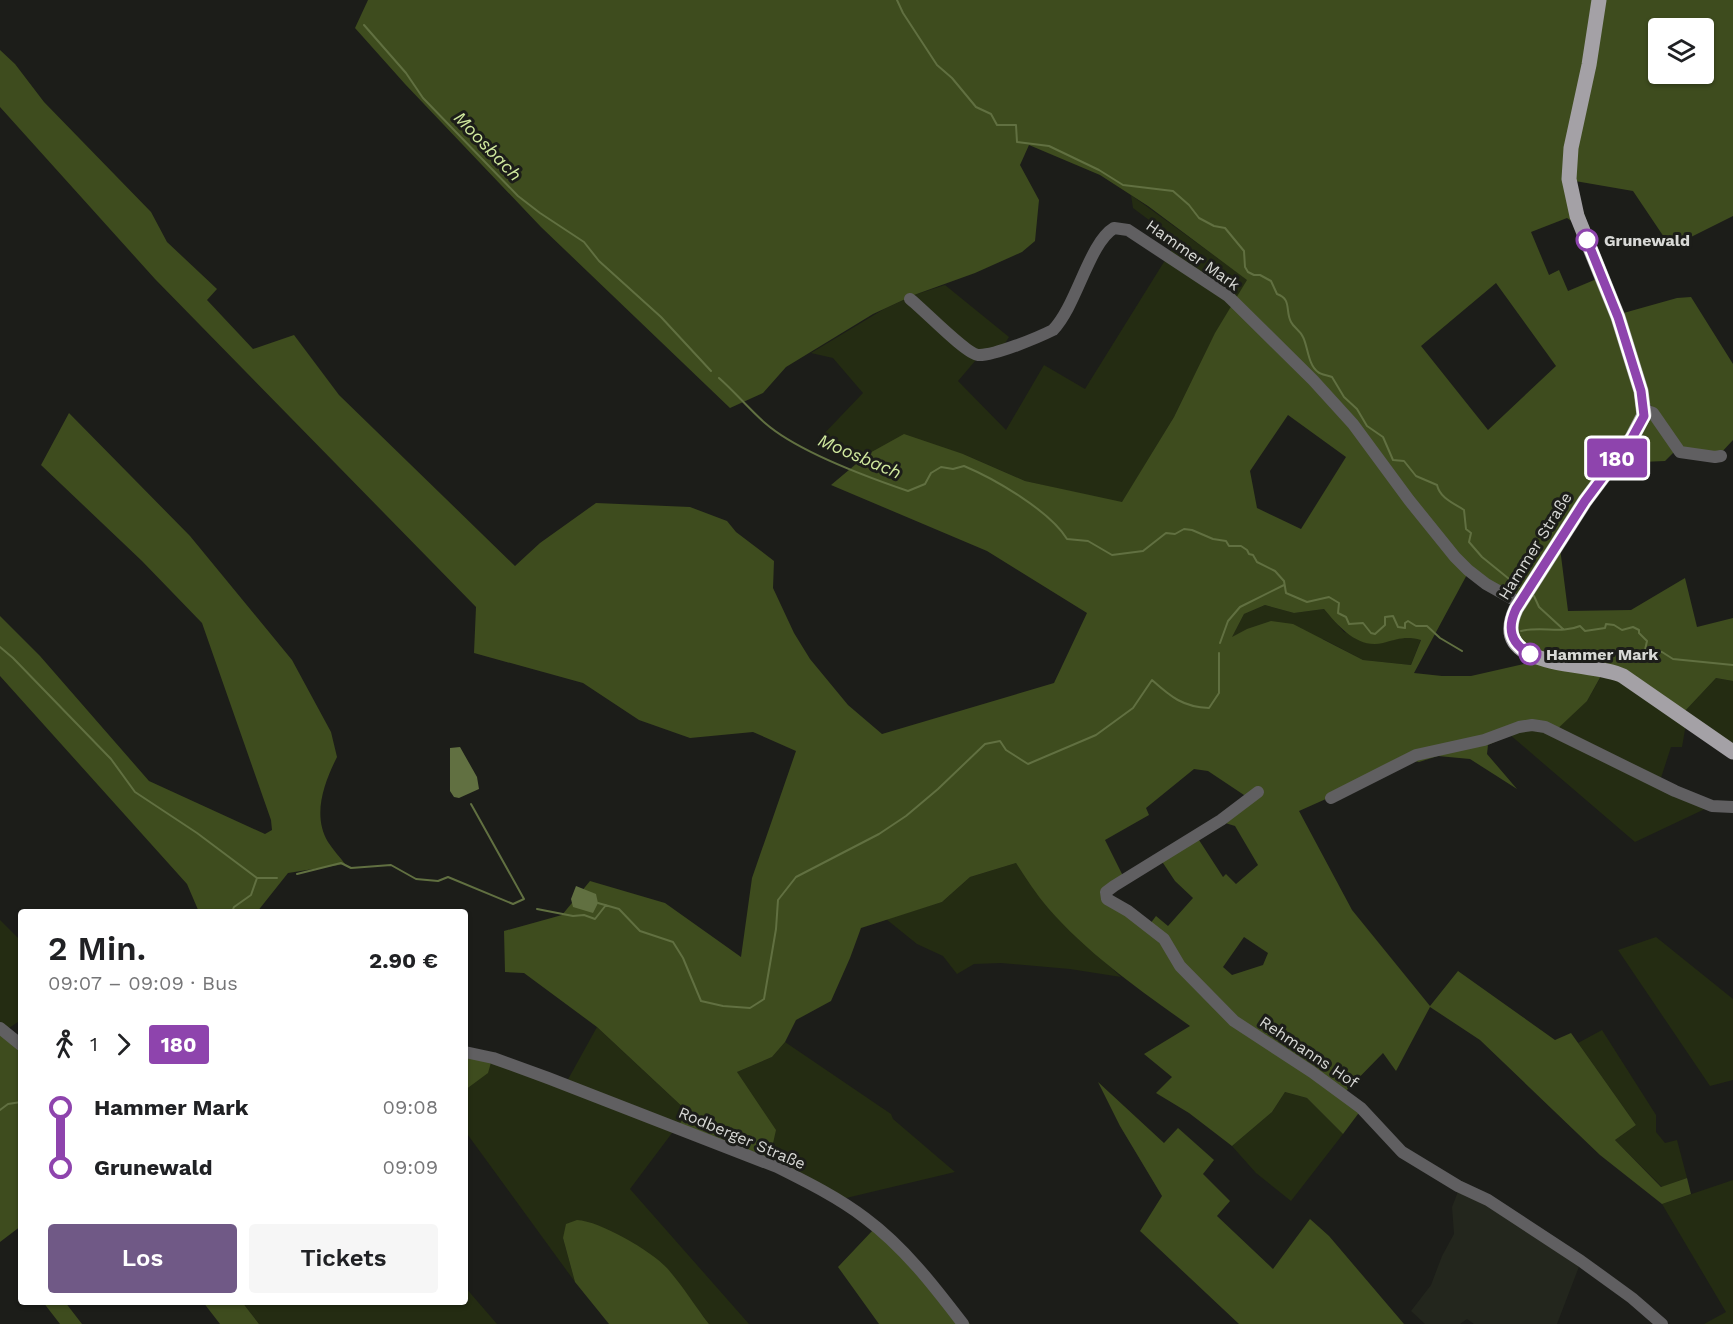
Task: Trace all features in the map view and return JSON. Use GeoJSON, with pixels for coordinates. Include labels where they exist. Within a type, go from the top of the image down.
{"type":"FeatureCollection","features":[{"type":"Feature","properties":{"kind":"main road"},"geometry":{"type":"LineString","coordinates":[[1599,0],[1589,65],[1571,148],[1569,179],[1577,216],[1618,317],[1641,391],[1644,410]]}},
{"type":"Feature","properties":{"kind":"main road","name":"Hammer Straße"},"geometry":{"type":"LineString","coordinates":[[1644,410],[1640,426],[1585,501],[1520,603],[1511,621],[1510,632],[1515,642],[1525,651],[1552,662],[1618,673],[1733,752]]}},
{"type":"Feature","properties":{"kind":"street","name":"Hammer Mark"},"geometry":{"type":"LineString","coordinates":[[910,299],[965,348],[978,355],[995,352],[1053,330],[1060,323],[1075,296],[1107,232],[1114,228],[1128,230],[1228,296],[1313,380],[1353,424],[1409,500],[1468,570],[1486,584],[1520,603]]}},
{"type":"Feature","properties":{"kind":"street"},"geometry":{"type":"LineString","coordinates":[[1644,410],[1653,413],[1680,452],[1721,456]]}},
{"type":"Feature","properties":{"kind":"street"},"geometry":{"type":"LineString","coordinates":[[1331,798],[1416,755],[1466,745],[1519,727],[1532,725],[1545,727],[1675,791],[1712,806],[1733,807]]}},
{"type":"Feature","properties":{"kind":"street","name":"Rehmanns Hof"},"geometry":{"type":"LineString","coordinates":[[1258,792],[1221,820],[1114,886],[1106,892],[1107,899],[1137,917],[1164,939],[1180,966],[1234,1021],[1312,1072],[1361,1108],[1402,1152],[1458,1186],[1488,1200],[1573,1256],[1616,1285],[1662,1324]]}},
{"type":"Feature","properties":{"kind":"street"},"geometry":{"type":"LineString","coordinates":[[0,1028],[18,1043]]}},
{"type":"Feature","properties":{"kind":"street","name":"Rodberger Straße"},"geometry":{"type":"LineString","coordinates":[[468,1053],[493,1058],[548,1078],[777,1167],[802,1180],[865,1218],[902,1251],[938,1291],[963,1324]]}},
{"type":"Feature","properties":{"kind":"shaded area","name":"Hammer Mark"},"geometry":{"type":"Polygon","coordinates":[[[368,0],[1733,0],[1733,216],[1679,243],[1666,240],[1633,191],[1575,181],[1575,188],[1620,314],[1677,298],[1691,297],[1733,364],[1733,440],[1719,455],[1682,451],[1648,401],[1633,429],[1519,599],[1470,569],[1414,673],[1471,676],[1533,662],[1602,674],[1587,701],[1553,733],[1529,727],[1488,745],[1487,754],[1517,789],[1470,759],[1438,756],[1419,762],[1403,759],[1364,782],[1299,811],[1352,910],[1430,1006],[1458,971],[1555,1040],[1571,1033],[1636,1125],[1615,1140],[1661,1187],[1687,1178],[1691,1194],[1662,1204],[1600,1155],[1480,1040],[1430,1007],[1396,1071],[1383,1053],[1342,1095],[1361,1110],[1343,1134],[1307,1098],[1285,1092],[1272,1112],[1232,1146],[1189,1113],[1156,1093],[1172,1077],[1144,1054],[1190,1026],[1152,999],[1080,941],[1044,903],[1016,863],[970,877],[942,902],[861,928],[831,1001],[796,1020],[785,1042],[772,1057],[737,1072],[776,1130],[769,1161],[678,1126],[688,1112],[597,1027],[524,973],[505,972],[504,931],[562,915],[590,881],[665,903],[741,957],[752,878],[796,751],[753,732],[690,738],[639,720],[583,683],[474,653],[476,607],[155,279],[0,107],[0,50],[15,64],[44,102],[151,212],[167,242],[217,289],[207,300],[253,349],[294,335],[339,395],[515,566],[540,543],[596,503],[690,507],[727,521],[736,532],[774,561],[773,588],[794,633],[810,659],[848,705],[882,734],[1054,683],[1087,613],[987,551],[831,485],[868,454],[904,434],[963,454],[1025,481],[1122,502],[1174,417],[1215,333],[1247,280],[1148,206],[1100,175],[1029,145],[1020,165],[1039,200],[1035,241],[1022,252],[873,314],[786,367],[763,393],[730,408],[541,227],[355,28],[368,0]],[[1567,218],[1531,232],[1549,275],[1559,270],[1568,291],[1599,278],[1576,224],[1567,218]],[[1496,283],[1421,346],[1488,430],[1556,366],[1496,283]],[[1288,415],[1250,471],[1257,508],[1301,529],[1346,457],[1288,415]],[[1265,605],[1244,614],[1232,637],[1271,621],[1293,624],[1363,660],[1411,665],[1421,640],[1406,638],[1383,643],[1365,643],[1350,635],[1324,609],[1294,613],[1265,605]],[[1194,769],[1146,808],[1149,815],[1105,840],[1124,878],[1247,797],[1208,771],[1194,769]],[[1222,822],[1197,837],[1223,877],[1226,874],[1236,884],[1258,865],[1235,826],[1222,822]],[[1161,860],[1108,895],[1150,924],[1156,916],[1168,926],[1193,898],[1175,881],[1161,860]],[[1244,937],[1223,967],[1232,975],[1263,965],[1268,953],[1244,937]]]}},
{"type":"Feature","properties":{"kind":"shaded area"},"geometry":{"type":"Polygon","coordinates":[[[1131,195],[1248,280],[1215,334],[1174,417],[1122,503],[1025,481],[963,454],[868,454],[855,465],[818,440],[863,393],[833,358],[811,353],[884,309],[914,295],[945,285],[1009,337],[1002,348],[981,354],[958,381],[1006,430],[1044,365],[1085,389],[1177,241],[1133,208],[1131,195]]]}},
{"type":"Feature","properties":{"kind":"shaded area"},"geometry":{"type":"Polygon","coordinates":[[[69,413],[190,536],[292,660],[331,732],[337,757],[324,788],[320,810],[321,821],[328,842],[345,864],[288,873],[259,909],[198,909],[187,884],[0,676],[0,616],[40,656],[149,781],[265,834],[272,830],[271,820],[202,623],[142,561],[41,465],[69,413]]]}},
{"type":"Feature","properties":{"kind":"shaded area"},"geometry":{"type":"Polygon","coordinates":[[[1652,417],[1676,450],[1665,461],[1617,463],[1652,417]]]}},
{"type":"Feature","properties":{"kind":"shaded area","name":"Hammer Mark"},"geometry":{"type":"Polygon","coordinates":[[[1560,548],[1568,611],[1631,610],[1685,578],[1697,627],[1733,618],[1733,681],[1716,678],[1685,711],[1627,671],[1559,657],[1527,646],[1518,636],[1516,622],[1560,548]]]}},
{"type":"Feature","properties":{"kind":"shaded area"},"geometry":{"type":"Polygon","coordinates":[[[1265,605],[1294,613],[1324,609],[1344,632],[1381,643],[1405,637],[1421,639],[1411,665],[1363,660],[1323,639],[1231,638],[1244,614],[1265,605]]]}},
{"type":"Feature","properties":{"kind":"shaded area"},"geometry":{"type":"Polygon","coordinates":[[[1603,673],[1622,677],[1686,724],[1682,747],[1671,747],[1658,787],[1707,808],[1635,842],[1509,734],[1587,701],[1603,673]]]}},
{"type":"Feature","properties":{"kind":"shaded area"},"geometry":{"type":"Polygon","coordinates":[[[1716,678],[1733,681],[1733,746],[1685,711],[1716,678]]]}},
{"type":"Feature","properties":{"kind":"shaded area"},"geometry":{"type":"Polygon","coordinates":[[[460,747],[477,777],[479,789],[459,798],[454,797],[450,791],[450,748],[460,747]]]}},
{"type":"Feature","properties":{"kind":"shaded area"},"geometry":{"type":"Polygon","coordinates":[[[1016,863],[1048,908],[1121,977],[1070,969],[1001,963],[974,964],[957,974],[943,956],[917,944],[886,919],[942,902],[970,877],[1016,863]]]}},
{"type":"Feature","properties":{"kind":"shaded area"},"geometry":{"type":"Polygon","coordinates":[[[576,886],[596,894],[598,903],[593,913],[573,907],[571,899],[576,886]]]}},
{"type":"Feature","properties":{"kind":"shaded area"},"geometry":{"type":"Polygon","coordinates":[[[0,920],[18,938],[18,1022],[6,1030],[0,1024],[0,920]]]}},
{"type":"Feature","properties":{"kind":"shaded area"},"geometry":{"type":"Polygon","coordinates":[[[1656,937],[1733,999],[1733,1080],[1710,1086],[1618,950],[1656,937]]]}},
{"type":"Feature","properties":{"kind":"shaded area"},"geometry":{"type":"Polygon","coordinates":[[[597,1027],[688,1112],[678,1126],[566,1083],[597,1027]]]}},
{"type":"Feature","properties":{"kind":"shaded area"},"geometry":{"type":"Polygon","coordinates":[[[1602,1030],[1656,1115],[1656,1132],[1665,1143],[1677,1140],[1687,1178],[1662,1187],[1615,1140],[1636,1125],[1578,1043],[1602,1030]]]}},
{"type":"Feature","properties":{"kind":"shaded area"},"geometry":{"type":"Polygon","coordinates":[[[0,1033],[18,1047],[18,1228],[0,1242],[0,1033]]]}},
{"type":"Feature","properties":{"kind":"shaded area"},"geometry":{"type":"Polygon","coordinates":[[[785,1042],[891,1114],[893,1119],[955,1172],[842,1199],[769,1161],[737,1072],[772,1057],[785,1042]]]}},
{"type":"Feature","properties":{"kind":"shaded area"},"geometry":{"type":"Polygon","coordinates":[[[468,1055],[492,1059],[488,1073],[468,1088],[468,1055]]]}},
{"type":"Feature","properties":{"kind":"shaded area"},"geometry":{"type":"Polygon","coordinates":[[[492,1059],[675,1129],[630,1189],[749,1324],[709,1324],[666,1267],[563,1238],[575,1282],[468,1135],[468,1087],[492,1059]]]}},
{"type":"Feature","properties":{"kind":"shaded area"},"geometry":{"type":"Polygon","coordinates":[[[1098,1082],[1164,1143],[1178,1128],[1214,1160],[1203,1174],[1230,1201],[1217,1216],[1273,1269],[1310,1219],[1329,1236],[1404,1324],[1239,1324],[1140,1231],[1162,1196],[1120,1126],[1098,1082]]]}},
{"type":"Feature","properties":{"kind":"shaded area"},"geometry":{"type":"Polygon","coordinates":[[[1285,1092],[1307,1098],[1343,1134],[1291,1201],[1256,1173],[1232,1146],[1272,1112],[1285,1092]]]}},
{"type":"Feature","properties":{"kind":"shaded area"},"geometry":{"type":"Polygon","coordinates":[[[1733,1180],[1733,1324],[1704,1324],[1726,1312],[1662,1204],[1733,1180]]]}},
{"type":"Feature","properties":{"kind":"shaded area"},"geometry":{"type":"Polygon","coordinates":[[[1459,1189],[1580,1264],[1557,1324],[1474,1324],[1467,1319],[1460,1324],[1425,1324],[1411,1311],[1431,1285],[1442,1256],[1454,1234],[1452,1207],[1459,1189]]]}},
{"type":"Feature","properties":{"kind":"shaded area"},"geometry":{"type":"Polygon","coordinates":[[[577,1220],[611,1231],[659,1261],[673,1275],[709,1324],[609,1324],[575,1282],[563,1238],[566,1224],[577,1220]]]}},
{"type":"Feature","properties":{"kind":"shaded area"},"geometry":{"type":"Polygon","coordinates":[[[873,1230],[938,1286],[970,1324],[879,1324],[838,1267],[873,1230]]]}},
{"type":"Feature","properties":{"kind":"shaded area"},"geometry":{"type":"Polygon","coordinates":[[[468,1290],[497,1324],[259,1324],[244,1305],[468,1305],[468,1290]]]}},
{"type":"Feature","properties":{"kind":"shaded area"},"geometry":{"type":"Polygon","coordinates":[[[45,1305],[67,1305],[82,1324],[60,1324],[45,1305]]]}},
{"type":"Feature","properties":{"kind":"shaded area"},"geometry":{"type":"Polygon","coordinates":[[[205,1305],[244,1305],[259,1324],[220,1324],[205,1305]]]}},
{"type":"Feature","properties":{"kind":"waterway"},"geometry":{"type":"LineString","coordinates":[[897,0],[937,65],[952,78],[976,107],[991,114],[997,125],[1016,125],[1017,142],[1049,146],[1099,170],[1123,185],[1173,191],[1189,205],[1199,218],[1214,226],[1225,228],[1244,251],[1245,267],[1248,272],[1271,281],[1277,294],[1285,299],[1289,318],[1303,337],[1315,369],[1321,374],[1332,377],[1344,397],[1357,409],[1367,426],[1383,437],[1393,460],[1404,461],[1416,476],[1437,485],[1444,497],[1464,510],[1466,529],[1471,533],[1469,542],[1482,557],[1519,587]]}},
{"type":"Feature","properties":{"kind":"waterway","name":"Moosbach"},"geometry":{"type":"LineString","coordinates":[[364,25],[406,73],[423,98],[518,196],[584,242],[599,261],[661,317],[711,371]]}},
{"type":"Feature","properties":{"kind":"waterway","name":"Moosbach"},"geometry":{"type":"LineString","coordinates":[[719,378],[759,418],[779,434],[814,454],[873,479],[908,491],[925,484],[931,473],[941,467],[953,469],[964,466],[1021,497],[1059,528],[1067,539],[1088,541],[1112,555],[1143,551],[1166,533],[1175,534],[1184,529],[1192,530],[1213,539],[1226,541],[1229,546],[1241,546],[1247,550],[1257,562],[1275,571],[1284,581],[1286,593],[1307,602],[1329,597],[1339,603],[1338,613],[1346,617],[1349,624],[1363,623],[1371,633],[1375,634],[1385,625],[1385,617],[1393,616],[1398,627],[1405,628],[1405,623],[1408,621],[1416,626],[1427,626],[1440,638],[1462,651]]}},
{"type":"Feature","properties":{"kind":"waterway"},"geometry":{"type":"LineString","coordinates":[[1220,643],[1228,621],[1240,607],[1284,585]]}},
{"type":"Feature","properties":{"kind":"waterway"},"geometry":{"type":"LineString","coordinates":[[1534,596],[1539,607],[1563,629]]}},
{"type":"Feature","properties":{"kind":"waterway","name":"Moosbach"},"geometry":{"type":"LineString","coordinates":[[1521,631],[1566,629],[1580,626],[1585,631],[1605,628],[1606,624],[1614,625],[1622,630],[1633,627],[1639,630],[1647,641],[1645,650],[1662,652],[1673,659],[1733,665]]}},
{"type":"Feature","properties":{"kind":"waterway"},"geometry":{"type":"LineString","coordinates":[[0,647],[111,759],[135,792],[197,833],[257,878],[277,878]]}},
{"type":"Feature","properties":{"kind":"waterway"},"geometry":{"type":"LineString","coordinates":[[598,903],[619,909],[640,931],[673,942],[683,958],[701,1001],[723,1006],[750,1008],[764,999],[776,929],[778,900],[796,877],[879,834],[906,816],[985,744],[1000,741],[1006,750],[1028,764],[1096,735],[1133,708],[1152,680],[1178,700],[1192,706],[1209,708],[1219,693],[1219,653]]}},
{"type":"Feature","properties":{"kind":"waterway"},"geometry":{"type":"LineString","coordinates":[[297,874],[341,863],[351,868],[391,865],[416,879],[438,881],[448,877],[513,904],[524,899],[471,804]]}},
{"type":"Feature","properties":{"kind":"waterway"},"geometry":{"type":"LineString","coordinates":[[233,909],[251,895],[257,878]]}},
{"type":"Feature","properties":{"kind":"waterway"},"geometry":{"type":"LineString","coordinates":[[537,909],[573,916],[584,915],[595,919],[606,905]]}},
{"type":"Feature","properties":{"kind":"waterway"},"geometry":{"type":"LineString","coordinates":[[0,1110],[8,1104],[18,1102]]}},
{"type":"Feature","properties":{"kind":"bus line","name":"180"},"geometry":{"type":"LineString","coordinates":[[1530,654],[1519,647],[1511,636],[1511,621],[1516,609],[1574,517],[1632,438],[1644,416],[1644,402],[1618,317],[1587,240]]}},
{"type":"Feature","properties":{"kind":"place","name":"Grunewald"},"geometry":{"type":"Point","coordinates":[1587,240]}},
{"type":"Feature","properties":{"kind":"place","name":"Hammer Mark"},"geometry":{"type":"Point","coordinates":[1530,654]}}]}
